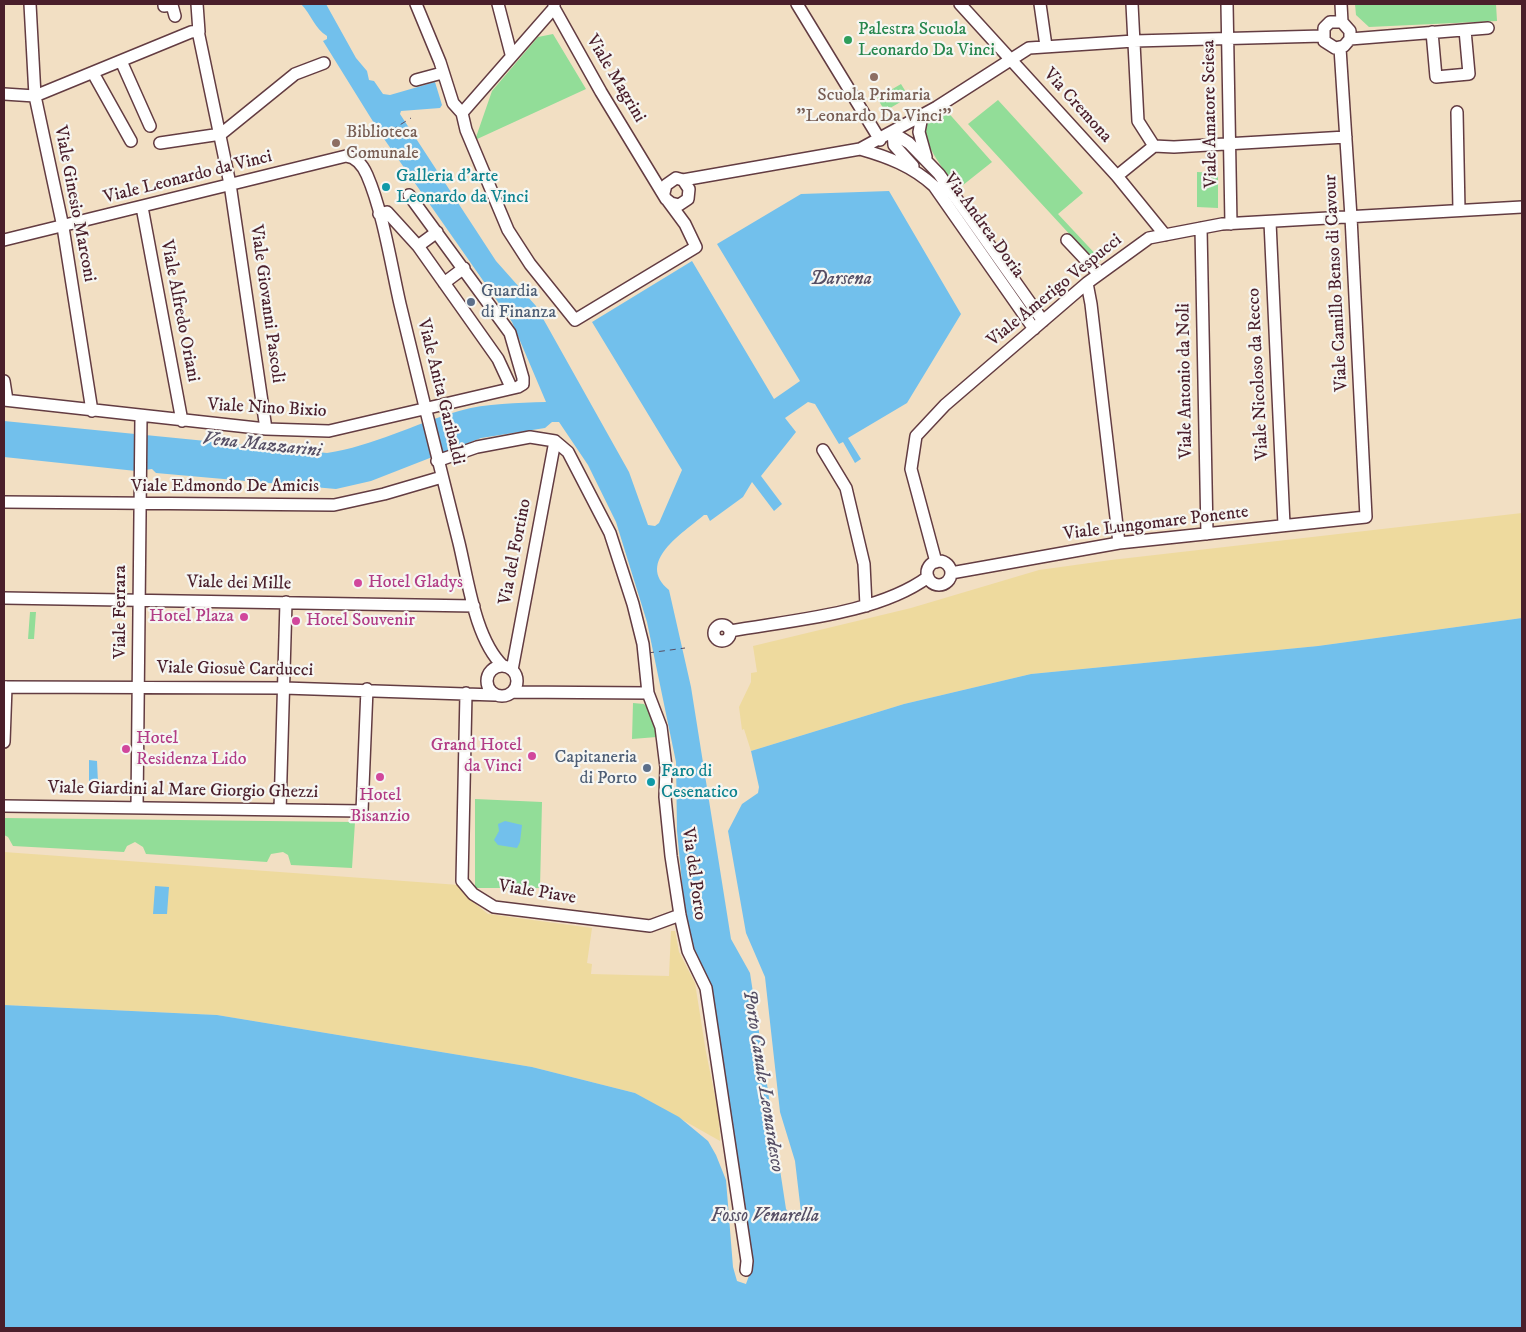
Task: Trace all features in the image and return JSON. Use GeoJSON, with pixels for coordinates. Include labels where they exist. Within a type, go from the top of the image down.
{"type":"FeatureCollection","features":[{"type":"Feature","properties":{"kind":"street","name":"Viale Ginesio Marconi"},"geometry":{"type":"LineString","coordinates":[[30,4],[35,96],[63,227],[92,411]]}},
{"type":"Feature","properties":{"kind":"street","name":"Viale Giovanni Pascoli"},"geometry":{"type":"LineString","coordinates":[[197,4],[198,31],[230,184],[266,429]]}},
{"type":"Feature","properties":{"kind":"street"},"geometry":{"type":"LineString","coordinates":[[416,4],[453,103],[462,113],[554,6]]}},
{"type":"Feature","properties":{"kind":"street"},"geometry":{"type":"LineString","coordinates":[[498,4],[511,54]]}},
{"type":"Feature","properties":{"kind":"street"},"geometry":{"type":"LineString","coordinates":[[797,4],[880,140]]}},
{"type":"Feature","properties":{"kind":"street","name":"Via Cremona"},"geometry":{"type":"LineString","coordinates":[[960,4],[1117,176],[1166,235]]}},
{"type":"Feature","properties":{"kind":"street"},"geometry":{"type":"LineString","coordinates":[[1040,4],[1046,46]]}},
{"type":"Feature","properties":{"kind":"street"},"geometry":{"type":"LineString","coordinates":[[1132,4],[1138,121],[1154,146]]}},
{"type":"Feature","properties":{"kind":"street","name":"Viale Amatore Sciesa"},"geometry":{"type":"LineString","coordinates":[[1227,4],[1228,144],[1231,224]]}},
{"type":"Feature","properties":{"kind":"street"},"geometry":{"type":"LineString","coordinates":[[1341,4],[1342,22],[1350,31],[1350,39]]}},
{"type":"Feature","properties":{"kind":"street","name":"Viale Magrini"},"geometry":{"type":"LineString","coordinates":[[462,113],[476,154],[508,230],[530,264],[574,320],[696,247],[685,224],[666,197],[601,92],[554,6]]}},
{"type":"Feature","properties":{"kind":"street"},"geometry":{"type":"LineString","coordinates":[[1342,22],[1330,22],[1324,28],[1323,36],[1331,47],[1340,48],[1350,39],[1488,28]]}},
{"type":"Feature","properties":{"kind":"street"},"geometry":{"type":"LineString","coordinates":[[1432,32],[1436,77],[1468,74],[1465,30]]}},
{"type":"Feature","properties":{"kind":"street"},"geometry":{"type":"LineString","coordinates":[[4,94],[35,96],[175,38],[198,31]]}},
{"type":"Feature","properties":{"kind":"street"},"geometry":{"type":"LineString","coordinates":[[650,170],[682,183],[689,196],[685,201],[675,204],[666,197],[666,185],[682,183],[702,177],[860,150],[922,116],[1010,58],[1029,48],[1134,41],[1323,36]]}},
{"type":"Feature","properties":{"kind":"street","name":"Viale Camillo Benso di Cavour"},"geometry":{"type":"LineString","coordinates":[[1340,48],[1351,216],[1366,517]]}},
{"type":"Feature","properties":{"kind":"street"},"geometry":{"type":"LineString","coordinates":[[122,61],[150,126]]}},
{"type":"Feature","properties":{"kind":"street"},"geometry":{"type":"LineString","coordinates":[[160,143],[221,134],[295,74],[324,63]]}},
{"type":"Feature","properties":{"kind":"street"},"geometry":{"type":"LineString","coordinates":[[93,73],[131,141]]}},
{"type":"Feature","properties":{"kind":"street"},"geometry":{"type":"LineString","coordinates":[[416,80],[442,73]]}},
{"type":"Feature","properties":{"kind":"street"},"geometry":{"type":"LineString","coordinates":[[453,103],[476,95]]}},
{"type":"Feature","properties":{"kind":"street"},"geometry":{"type":"LineString","coordinates":[[1457,112],[1459,210]]}},
{"type":"Feature","properties":{"kind":"street","name":"Via Andrea Doria"},"geometry":{"type":"LineString","coordinates":[[922,116],[919,132],[929,163]]}},
{"type":"Feature","properties":{"kind":"street","name":"Via Andrea Doria"},"geometry":{"type":"LineString","coordinates":[[893,133],[909,143],[929,163],[960,213],[1039,325]]}},
{"type":"Feature","properties":{"kind":"street","name":"Via Andrea Doria"},"geometry":{"type":"LineString","coordinates":[[893,133],[894,145],[917,171],[960,213]]}},
{"type":"Feature","properties":{"kind":"street"},"geometry":{"type":"LineString","coordinates":[[1117,176],[1154,146],[1174,147],[1346,137]]}},
{"type":"Feature","properties":{"kind":"street","name":"Via Andrea Doria"},"geometry":{"type":"LineString","coordinates":[[860,150],[886,156],[917,171]]}},
{"type":"Feature","properties":{"kind":"street","name":"Viale Leonardo da Vinci"},"geometry":{"type":"LineString","coordinates":[[4,240],[346,156],[352,157]]}},
{"type":"Feature","properties":{"kind":"street","name":"Viale Anita Garibaldi"},"geometry":{"type":"LineString","coordinates":[[352,157],[361,164],[368,176],[379,214],[437,461],[474,606],[494,657],[507,668]]}},
{"type":"Feature","properties":{"kind":"street"},"geometry":{"type":"LineString","coordinates":[[409,195],[510,333],[522,370],[517,385]]}},
{"type":"Feature","properties":{"kind":"street","name":"Viale Magrini"},"geometry":{"type":"LineString","coordinates":[[685,201],[685,224]]}},
{"type":"Feature","properties":{"kind":"street","name":"Viale Alfredo Oriani"},"geometry":{"type":"LineString","coordinates":[[142,207],[182,421]]}},
{"type":"Feature","properties":{"kind":"street","name":"Viale Amerigo Vespucci"},"geometry":{"type":"LineString","coordinates":[[936,562],[911,469],[916,436],[945,405],[1087,283],[1149,238],[1231,224],[1522,207]]}},
{"type":"Feature","properties":{"kind":"street"},"geometry":{"type":"LineString","coordinates":[[379,214],[387,212],[418,246],[517,385]]}},
{"type":"Feature","properties":{"kind":"street","name":"Viale Nicoloso da Recco"},"geometry":{"type":"LineString","coordinates":[[1270,222],[1284,525]]}},
{"type":"Feature","properties":{"kind":"street","name":"Viale Antonio da Noli"},"geometry":{"type":"LineString","coordinates":[[1201,228],[1207,534]]}},
{"type":"Feature","properties":{"kind":"street"},"geometry":{"type":"LineString","coordinates":[[418,246],[437,232]]}},
{"type":"Feature","properties":{"kind":"street"},"geometry":{"type":"LineString","coordinates":[[1067,240],[1099,274]]}},
{"type":"Feature","properties":{"kind":"street"},"geometry":{"type":"LineString","coordinates":[[444,283],[464,268]]}},
{"type":"Feature","properties":{"kind":"street"},"geometry":{"type":"LineString","coordinates":[[1087,283],[1119,543]]}},
{"type":"Feature","properties":{"kind":"street"},"geometry":{"type":"LineString","coordinates":[[4,381],[6,400]]}},
{"type":"Feature","properties":{"kind":"street","name":"Viale Nino Bixio"},"geometry":{"type":"LineString","coordinates":[[6,400],[92,411],[142,420],[182,421],[266,429],[330,431],[426,414],[517,385]]}},
{"type":"Feature","properties":{"kind":"street","name":"Viale Ferrara"},"geometry":{"type":"LineString","coordinates":[[137,808],[139,504],[142,420]]}},
{"type":"Feature","properties":{"kind":"street"},"geometry":{"type":"LineString","coordinates":[[437,461],[477,447],[530,437],[555,441]]}},
{"type":"Feature","properties":{"kind":"street","name":"Via del Fortino"},"geometry":{"type":"LineString","coordinates":[[507,668],[555,441]]}},
{"type":"Feature","properties":{"kind":"street","name":"Via del Porto"},"geometry":{"type":"LineString","coordinates":[[555,441],[563,446],[573,460],[610,533],[641,636],[648,693],[660,727],[666,767],[665,798],[680,915],[688,951],[706,988],[734,1166],[747,1261],[746,1270]]}},
{"type":"Feature","properties":{"kind":"street"},"geometry":{"type":"LineString","coordinates":[[823,450],[846,488],[864,564],[866,606]]}},
{"type":"Feature","properties":{"kind":"street","name":"Viale Edmondo De Amicis"},"geometry":{"type":"LineString","coordinates":[[4,502],[334,504],[384,494],[442,477]]}},
{"type":"Feature","properties":{"kind":"street","name":"Viale Lungomare Ponente"},"geometry":{"type":"LineString","coordinates":[[928,577],[934,583],[942,585],[948,580],[951,573],[1119,543],[1366,517]]}},
{"type":"Feature","properties":{"kind":"street"},"geometry":{"type":"LineString","coordinates":[[730,630],[866,606],[912,589],[928,577],[930,566],[936,562],[946,563],[951,573]]}},
{"type":"Feature","properties":{"kind":"street","name":"Viale dei Mille"},"geometry":{"type":"LineString","coordinates":[[4,598],[474,606]]}},
{"type":"Feature","properties":{"kind":"street"},"geometry":{"type":"LineString","coordinates":[[280,810],[286,602]]}},
{"type":"Feature","properties":{"kind":"street","name":"Viale Anita Garibaldi"},"geometry":{"type":"LineString","coordinates":[[486,640],[488,675]]}},
{"type":"Feature","properties":{"kind":"street"},"geometry":{"type":"LineString","coordinates":[[466,693],[488,675],[507,668],[517,683],[513,692]]}},
{"type":"Feature","properties":{"kind":"street"},"geometry":{"type":"LineString","coordinates":[[488,675],[488,688],[495,695],[505,697],[513,692],[648,693]]}},
{"type":"Feature","properties":{"kind":"street","name":"Viale Giosuè Carducci"},"geometry":{"type":"LineString","coordinates":[[5,687],[138,686],[367,689],[495,695]]}},
{"type":"Feature","properties":{"kind":"street"},"geometry":{"type":"LineString","coordinates":[[4,742],[5,687]]}},
{"type":"Feature","properties":{"kind":"street","name":"Viale Giardini al Mare Giorgio Ghezzi"},"geometry":{"type":"LineString","coordinates":[[4,806],[362,811],[367,689]]}},
{"type":"Feature","properties":{"kind":"street","name":"Viale Piave"},"geometry":{"type":"LineString","coordinates":[[466,693],[462,881],[473,894],[494,907],[620,924],[650,926],[680,915]]}},
{"type":"Feature","properties":{"kind":"green space"},"geometry":{"type":"Polygon","coordinates":[[[1355,4],[1496,4],[1497,21],[1369,27],[1356,15],[1355,4]]]}},
{"type":"Feature","properties":{"kind":"green space"},"geometry":{"type":"Polygon","coordinates":[[[553,34],[586,89],[475,140],[492,91],[538,37],[553,34]]]}},
{"type":"Feature","properties":{"kind":"green space"},"geometry":{"type":"Polygon","coordinates":[[[901,84],[909,97],[885,111],[877,98],[901,84]]]}},
{"type":"Feature","properties":{"kind":"green space"},"geometry":{"type":"Polygon","coordinates":[[[998,100],[1083,193],[1058,214],[1101,260],[1097,264],[968,124],[998,100]]]}},
{"type":"Feature","properties":{"kind":"green space"},"geometry":{"type":"Polygon","coordinates":[[[945,109],[992,162],[958,189],[936,158],[927,140],[927,124],[930,119],[945,109]]]}},
{"type":"Feature","properties":{"kind":"green space"},"geometry":{"type":"Polygon","coordinates":[[[1197,172],[1218,173],[1218,208],[1197,207],[1197,172]]]}},
{"type":"Feature","properties":{"kind":"green space"},"geometry":{"type":"Polygon","coordinates":[[[30,612],[36,612],[34,639],[28,639],[30,612]]]}},
{"type":"Feature","properties":{"kind":"green space"},"geometry":{"type":"Polygon","coordinates":[[[633,703],[644,704],[651,713],[657,737],[632,739],[633,703]]]}},
{"type":"Feature","properties":{"kind":"green space"},"geometry":{"type":"Polygon","coordinates":[[[475,799],[542,802],[540,888],[475,888],[475,799]]]}},
{"type":"Feature","properties":{"kind":"green space"},"geometry":{"type":"Polygon","coordinates":[[[4,818],[355,822],[352,868],[291,865],[288,855],[283,852],[271,854],[267,862],[146,854],[143,847],[135,842],[127,846],[124,852],[13,846],[8,837],[4,835],[4,818]]]}},
{"type":"Feature","properties":{"kind":"sand"},"geometry":{"type":"Polygon","coordinates":[[[1522,513],[1522,618],[1318,646],[1031,674],[904,704],[751,751],[744,729],[742,730],[739,707],[751,682],[751,673],[757,672],[753,646],[911,608],[1039,570],[1522,513]]]}},
{"type":"Feature","properties":{"kind":"sand"},"geometry":{"type":"Polygon","coordinates":[[[4,852],[459,885],[473,902],[488,914],[592,928],[587,963],[592,964],[591,974],[669,976],[671,931],[675,931],[679,952],[695,983],[719,1116],[720,1141],[635,1093],[532,1067],[217,1015],[4,1005],[4,852]]]}},
{"type":"Feature","properties":{"kind":"water"},"geometry":{"type":"Polygon","coordinates":[[[301,4],[326,4],[356,58],[367,71],[369,80],[374,81],[383,94],[390,95],[435,82],[442,105],[440,108],[401,111],[400,114],[496,261],[536,306],[629,472],[648,525],[655,526],[659,523],[682,470],[592,322],[692,261],[774,399],[800,381],[717,244],[801,194],[889,191],[961,314],[907,403],[848,438],[861,459],[855,463],[843,442],[839,444],[815,404],[808,402],[785,418],[796,432],[761,476],[782,504],[774,511],[752,482],[743,497],[710,521],[707,515],[704,515],[675,539],[660,559],[657,569],[660,579],[669,590],[691,687],[731,939],[750,973],[786,1209],[793,1218],[801,1212],[795,1161],[780,1112],[765,977],[746,933],[728,831],[742,804],[758,793],[759,787],[751,751],[904,704],[1031,674],[1318,646],[1522,618],[1522,1328],[4,1328],[4,1005],[217,1015],[532,1067],[635,1093],[679,1117],[708,1141],[726,1180],[733,1267],[737,1281],[746,1284],[750,1273],[710,984],[692,949],[683,893],[677,831],[676,762],[647,622],[616,522],[588,465],[559,422],[552,422],[545,428],[481,438],[371,481],[336,489],[156,473],[152,469],[136,471],[4,457],[4,421],[327,453],[377,440],[442,416],[470,408],[546,402],[512,322],[382,136],[323,41],[327,39],[327,36],[319,29],[301,4]]]}},
{"type":"Feature","properties":{"kind":"water"},"geometry":{"type":"Polygon","coordinates":[[[89,760],[97,761],[98,783],[89,783],[89,760]]]}},
{"type":"Feature","properties":{"kind":"water"},"geometry":{"type":"Polygon","coordinates":[[[505,821],[522,825],[520,842],[517,848],[498,845],[494,840],[499,831],[498,824],[505,821]]]}},
{"type":"Feature","properties":{"kind":"water"},"geometry":{"type":"Polygon","coordinates":[[[155,886],[169,887],[167,914],[153,914],[155,886]]]}},
{"type":"Feature","properties":{"kind":"ferry route"},"geometry":{"type":"LineString","coordinates":[[382,136],[411,118]]}},
{"type":"Feature","properties":{"kind":"ferry route"},"geometry":{"type":"LineString","coordinates":[[648,653],[685,648]]}},
{"type":"Feature","properties":{"kind":"place","name":"Palestra Scuola Leonardo Da Vinci"},"geometry":{"type":"Point","coordinates":[848,40]}},
{"type":"Feature","properties":{"kind":"place","name":"Scuola Primaria \"Leonardo Da Vinci\""},"geometry":{"type":"Point","coordinates":[874,77]}},
{"type":"Feature","properties":{"kind":"place","name":"Biblioteca Comunale"},"geometry":{"type":"Point","coordinates":[336,143]}},
{"type":"Feature","properties":{"kind":"place","name":"Galleria d'arte Leonardo da Vinci"},"geometry":{"type":"Point","coordinates":[386,187]}},
{"type":"Feature","properties":{"kind":"place","name":"Guardia di Finanza"},"geometry":{"type":"Point","coordinates":[471,302]}},
{"type":"Feature","properties":{"kind":"place","name":"Hotel Gladys"},"geometry":{"type":"Point","coordinates":[358,583]}},
{"type":"Feature","properties":{"kind":"place","name":"Hotel Plaza"},"geometry":{"type":"Point","coordinates":[244,617]}},
{"type":"Feature","properties":{"kind":"place","name":"Hotel Souvenir"},"geometry":{"type":"Point","coordinates":[296,621]}},
{"type":"Feature","properties":{"kind":"place","name":"Hotel Residenza Lido"},"geometry":{"type":"Point","coordinates":[126,749]}},
{"type":"Feature","properties":{"kind":"place","name":"Grand Hotel da Vinci"},"geometry":{"type":"Point","coordinates":[532,756]}},
{"type":"Feature","properties":{"kind":"place","name":"Capitaneria di Porto"},"geometry":{"type":"Point","coordinates":[647,768]}},
{"type":"Feature","properties":{"kind":"place","name":"Hotel Bisanzio"},"geometry":{"type":"Point","coordinates":[380,777]}},
{"type":"Feature","properties":{"kind":"place","name":"Faro di Cesenatico"},"geometry":{"type":"Point","coordinates":[651,782]}},
{"type":"Feature","properties":{"kind":"water label","name":"Darsena"},"geometry":{"type":"Point","coordinates":[841,280]}},
{"type":"Feature","properties":{"kind":"water label","name":"Vena Mazzarini"},"geometry":{"type":"Point","coordinates":[262,446]}},
{"type":"Feature","properties":{"kind":"water label","name":"Porto Canale Leonardesco"},"geometry":{"type":"Point","coordinates":[762,1081]}},
{"type":"Feature","properties":{"kind":"water label","name":"Fosso Venarella"},"geometry":{"type":"Point","coordinates":[765,1217]}}]}
